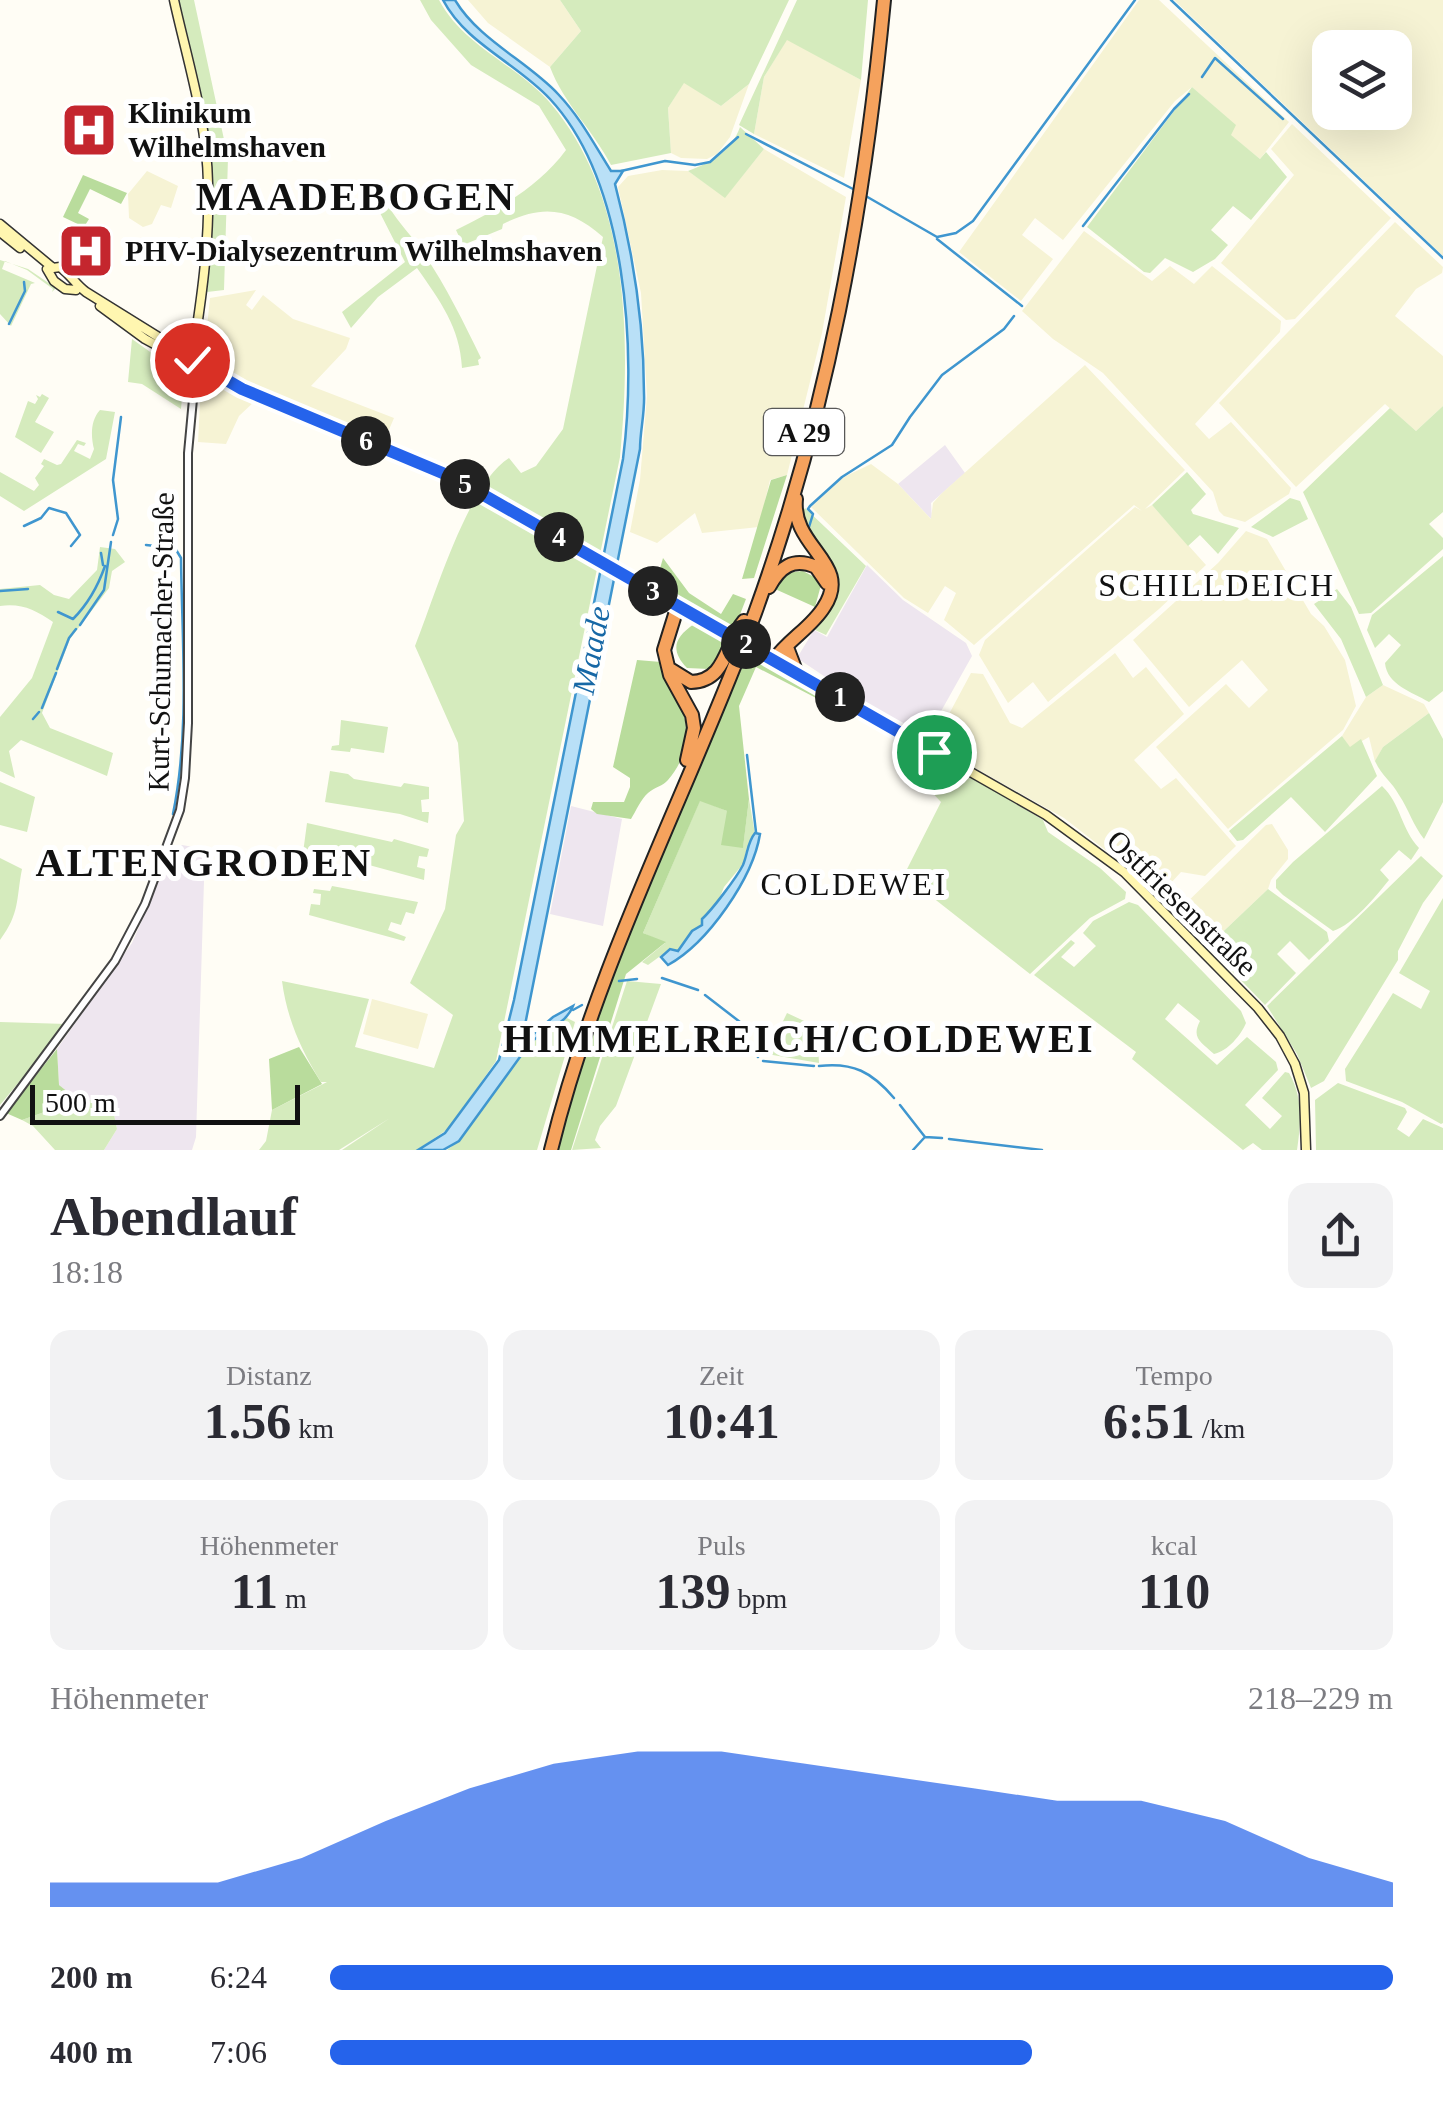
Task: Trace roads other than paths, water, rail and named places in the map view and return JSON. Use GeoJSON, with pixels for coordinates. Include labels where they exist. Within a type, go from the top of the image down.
{"type":"FeatureCollection","features":[{"type":"Feature","properties":{"kind":"highway","name":"A 29"},"geometry":{"type":"LineString","coordinates":[[548,1150],[613,952],[750,616],[800,472],[839,318],[881,0]]}},
{"type":"Feature","properties":{"kind":"highway","name":"A 29"},"geometry":{"type":"LineString","coordinates":[[548,1150],[567,1068],[602,965],[750,616],[819,378],[856,204]]}},
{"type":"Feature","properties":{"kind":"highway"},"geometry":{"type":"LineString","coordinates":[[796,671],[784,653],[822,612],[832,584],[830,570],[803,536],[796,518],[800,472]]}},
{"type":"Feature","properties":{"kind":"highway"},"geometry":{"type":"LineString","coordinates":[[667,667],[686,681],[708,679],[720,668],[778,572],[797,562],[821,571],[829,596]]}},
{"type":"Feature","properties":{"kind":"highway"},"geometry":{"type":"LineString","coordinates":[[672,608],[664,650],[667,667],[692,714],[693,737],[687,760]]}},
{"type":"Feature","properties":{"kind":"main road","name":"Kurt-Schumacher-Straße"},"geometry":{"type":"LineString","coordinates":[[174,0],[208,182],[202,300],[193,366]]}},
{"type":"Feature","properties":{"kind":"main road"},"geometry":{"type":"LineString","coordinates":[[0,224],[52,270],[54,281],[65,289],[73,285]]}},
{"type":"Feature","properties":{"kind":"main road"},"geometry":{"type":"LineString","coordinates":[[0,232],[52,270]]}},
{"type":"Feature","properties":{"kind":"main road"},"geometry":{"type":"LineString","coordinates":[[73,285],[144,339],[213,377],[434,468],[638,582],[672,608],[760,652],[784,653]]}},
{"type":"Feature","properties":{"kind":"main road"},"geometry":{"type":"LineString","coordinates":[[73,285],[182,354],[193,366],[242,389]]}},
{"type":"Feature","properties":{"kind":"main road","name":"Kurt-Schumacher-Straße"},"geometry":{"type":"LineString","coordinates":[[193,366],[202,300]]}},
{"type":"Feature","properties":{"kind":"main road"},"geometry":{"type":"LineString","coordinates":[[182,354],[194,343]]}},
{"type":"Feature","properties":{"kind":"main road","name":"Ostfriesenstraße"},"geometry":{"type":"LineString","coordinates":[[796,671],[1046,814],[1136,882],[1258,1008],[1280,1036],[1295,1064],[1304,1094],[1306,1150]]}},
{"type":"Feature","properties":{"kind":"street","name":"Kurt-Schumacher-Straße"},"geometry":{"type":"LineString","coordinates":[[189,424],[193,366]]}},
{"type":"Feature","properties":{"kind":"street","name":"Kurt-Schumacher-Straße"},"geometry":{"type":"LineString","coordinates":[[1,1113],[115,960],[144,904],[176,823],[186,778],[189,424],[193,366]]}},
{"type":"Feature","properties":{"kind":"street"},"geometry":{"type":"LineString","coordinates":[[192,392],[200,380],[213,377]]}},
{"type":"Feature","properties":{"kind":"water","name":"Maade"},"geometry":{"type":"Polygon","coordinates":[[[443,0],[455,0],[490,39],[546,82],[573,112],[611,171],[623,171],[615,184],[636,288],[644,401],[640,449],[523,1035],[530,1037],[573,1006],[562,1021],[524,1049],[459,1141],[443,1150],[418,1150],[445,1133],[499,1060],[623,459],[627,416],[621,270],[596,175],[576,134],[550,99],[465,29],[443,0]]]}},
{"type":"Feature","properties":{"kind":"water"},"geometry":{"type":"Polygon","coordinates":[[[755,833],[760,834],[756,851],[726,908],[698,941],[668,965],[661,957],[670,949],[678,951],[692,931],[702,925],[702,919],[740,870],[755,833]]]}},
{"type":"Feature","properties":{"kind":"waterway"},"geometry":{"type":"LineString","coordinates":[[864,195],[937,237],[956,233],[973,221],[1135,0]]}},
{"type":"Feature","properties":{"kind":"waterway"},"geometry":{"type":"LineString","coordinates":[[1171,0],[1443,258]]}},
{"type":"Feature","properties":{"kind":"waterway"},"geometry":{"type":"LineString","coordinates":[[1202,77],[1215,58],[1283,119]]}},
{"type":"Feature","properties":{"kind":"waterway"},"geometry":{"type":"LineString","coordinates":[[1083,226],[1189,94]]}},
{"type":"Feature","properties":{"kind":"waterway"},"geometry":{"type":"LineString","coordinates":[[746,134],[853,189]]}},
{"type":"Feature","properties":{"kind":"waterway"},"geometry":{"type":"LineString","coordinates":[[621,171],[665,161],[695,165],[710,162],[738,137]]}},
{"type":"Feature","properties":{"kind":"waterway"},"geometry":{"type":"LineString","coordinates":[[937,239],[1022,306]]}},
{"type":"Feature","properties":{"kind":"waterway"},"geometry":{"type":"LineString","coordinates":[[9,324],[25,291],[24,282]]}},
{"type":"Feature","properties":{"kind":"waterway"},"geometry":{"type":"LineString","coordinates":[[809,527],[813,514],[810,506],[842,477],[892,445],[942,375],[1004,329],[1014,316]]}},
{"type":"Feature","properties":{"kind":"waterway"},"geometry":{"type":"LineString","coordinates":[[113,535],[118,519],[113,480],[121,417]]}},
{"type":"Feature","properties":{"kind":"waterway"},"geometry":{"type":"LineString","coordinates":[[24,526],[41,518],[49,508],[66,513],[80,535],[71,546]]}},
{"type":"Feature","properties":{"kind":"waterway"},"geometry":{"type":"LineString","coordinates":[[80,625],[104,590],[111,542]]}},
{"type":"Feature","properties":{"kind":"waterway"},"geometry":{"type":"LineString","coordinates":[[146,545],[175,548],[181,558],[183,719],[173,814]]}},
{"type":"Feature","properties":{"kind":"waterway"},"geometry":{"type":"LineString","coordinates":[[101,553],[103,565]]}},
{"type":"Feature","properties":{"kind":"waterway"},"geometry":{"type":"LineString","coordinates":[[58,612],[73,619],[92,594],[105,566]]}},
{"type":"Feature","properties":{"kind":"waterway"},"geometry":{"type":"LineString","coordinates":[[0,591],[28,589]]}},
{"type":"Feature","properties":{"kind":"waterway"},"geometry":{"type":"LineString","coordinates":[[57,669],[76,629]]}},
{"type":"Feature","properties":{"kind":"waterway"},"geometry":{"type":"LineString","coordinates":[[42,708],[56,673]]}},
{"type":"Feature","properties":{"kind":"waterway"},"geometry":{"type":"LineString","coordinates":[[33,719],[39,712]]}},
{"type":"Feature","properties":{"kind":"waterway"},"geometry":{"type":"LineString","coordinates":[[747,755],[756,832]]}},
{"type":"Feature","properties":{"kind":"waterway"},"geometry":{"type":"LineString","coordinates":[[662,978],[698,990]]}},
{"type":"Feature","properties":{"kind":"waterway"},"geometry":{"type":"LineString","coordinates":[[619,981],[637,979]]}},
{"type":"Feature","properties":{"kind":"waterway"},"geometry":{"type":"LineString","coordinates":[[705,995],[740,1022],[758,1057]]}},
{"type":"Feature","properties":{"kind":"waterway"},"geometry":{"type":"LineString","coordinates":[[573,1010],[582,1005]]}},
{"type":"Feature","properties":{"kind":"waterway"},"geometry":{"type":"LineString","coordinates":[[763,1061],[814,1066]]}},
{"type":"Feature","properties":{"kind":"waterway"},"geometry":{"type":"LineString","coordinates":[[819,1066],[861,1071],[878,1081],[894,1098]]}},
{"type":"Feature","properties":{"kind":"waterway"},"geometry":{"type":"LineString","coordinates":[[900,1105],[925,1137],[942,1138]]}},
{"type":"Feature","properties":{"kind":"waterway"},"geometry":{"type":"LineString","coordinates":[[913,1150],[924,1138]]}},
{"type":"Feature","properties":{"kind":"waterway"},"geometry":{"type":"LineString","coordinates":[[949,1139],[1042,1150]]}},
{"type":"Feature","properties":{"kind":"place","name":"Klinikum Wilhelmshaven"},"geometry":{"type":"Point","coordinates":[89,130]}},
{"type":"Feature","properties":{"kind":"place","name":"PHV-Dialysezentrum Wilhelmshaven"},"geometry":{"type":"Point","coordinates":[86,251]}},
{"type":"Feature","properties":{"kind":"district","name":"MAADEBOGEN"},"geometry":{"type":"Point","coordinates":[356,196]}},
{"type":"Feature","properties":{"kind":"district","name":"SCHILLDEICH"},"geometry":{"type":"Point","coordinates":[1217,585]}},
{"type":"Feature","properties":{"kind":"district","name":"ALTENGRODEN"},"geometry":{"type":"Point","coordinates":[204,862]}},
{"type":"Feature","properties":{"kind":"district","name":"COLDEWEI"},"geometry":{"type":"Point","coordinates":[854,884]}},
{"type":"Feature","properties":{"kind":"district","name":"HIMMELREICH/COLDEWEI"},"geometry":{"type":"Point","coordinates":[799,1038]}}]}
